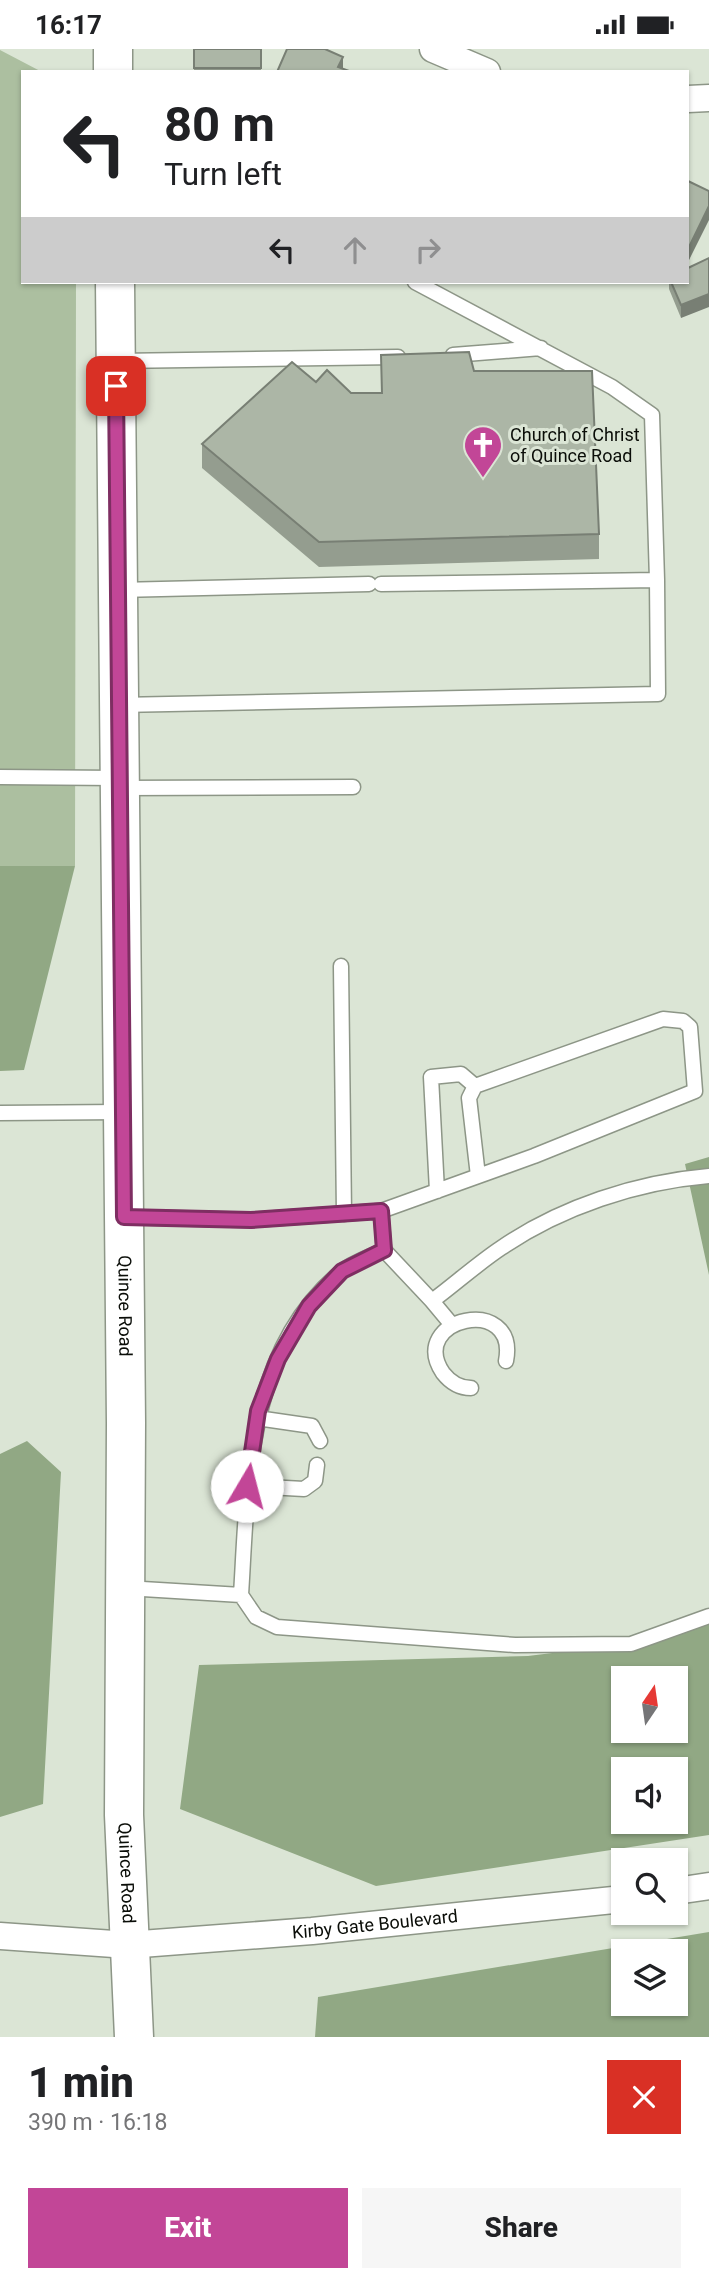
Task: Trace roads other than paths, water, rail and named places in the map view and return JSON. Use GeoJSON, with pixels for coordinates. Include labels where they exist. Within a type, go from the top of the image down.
{"type":"FeatureCollection","features":[{"type":"Feature","properties":{"kind":"main road"},"geometry":{"type":"LineString","coordinates":[[113,49],[113,70]]}},
{"type":"Feature","properties":{"kind":"main road","name":"Quince Road"},"geometry":{"type":"LineString","coordinates":[[115,284],[124,1217],[124,1815],[134,2037]]}},
{"type":"Feature","properties":{"kind":"street"},"geometry":{"type":"LineString","coordinates":[[433,49],[482,70]]}},
{"type":"Feature","properties":{"kind":"street"},"geometry":{"type":"LineString","coordinates":[[689,99],[709,98]]}},
{"type":"Feature","properties":{"kind":"street"},"geometry":{"type":"LineString","coordinates":[[688,1889],[709,1886]]}},
{"type":"Feature","properties":{"kind":"street","name":"Kirby Gate Boulevard"},"geometry":{"type":"LineString","coordinates":[[0,1936],[128,1945],[312,1931],[611,1900]]}},
{"type":"Feature","properties":{"kind":"lane"},"geometry":{"type":"LineString","coordinates":[[118,705],[658,694],[652,415],[612,387],[419,284]]}},
{"type":"Feature","properties":{"kind":"lane"},"geometry":{"type":"LineString","coordinates":[[437,356],[542,348]]}},
{"type":"Feature","properties":{"kind":"lane"},"geometry":{"type":"LineString","coordinates":[[115,361],[412,357]]}},
{"type":"Feature","properties":{"kind":"lane"},"geometry":{"type":"LineString","coordinates":[[117,590],[657,580]]}},
{"type":"Feature","properties":{"kind":"lane"},"geometry":{"type":"LineString","coordinates":[[0,777],[118,783],[352,787]]}},
{"type":"Feature","properties":{"kind":"lane"},"geometry":{"type":"LineString","coordinates":[[341,966],[344,1214]]}},
{"type":"Feature","properties":{"kind":"lane"},"geometry":{"type":"LineString","coordinates":[[124,1217],[251,1220],[381,1211],[478,1176],[695,1091],[690,1027],[683,1021],[663,1019],[475,1086],[469,1098],[478,1176]]}},
{"type":"Feature","properties":{"kind":"lane"},"geometry":{"type":"LineString","coordinates":[[437,1191],[431,1077],[461,1074],[475,1086]]}},
{"type":"Feature","properties":{"kind":"lane"},"geometry":{"type":"LineString","coordinates":[[0,1113],[122,1112]]}},
{"type":"Feature","properties":{"kind":"lane"},"geometry":{"type":"LineString","coordinates":[[432,1301],[502,1247],[576,1208],[671,1179],[709,1176]]}},
{"type":"Feature","properties":{"kind":"lane"},"geometry":{"type":"LineString","coordinates":[[381,1211],[384,1250],[452,1325]]}},
{"type":"Feature","properties":{"kind":"lane"},"geometry":{"type":"LineString","coordinates":[[384,1250],[342,1271],[309,1306],[278,1359],[257,1418],[247,1486],[241,1595],[256,1617],[277,1627],[515,1646],[631,1644],[709,1616]]}},
{"type":"Feature","properties":{"kind":"lane"},"geometry":{"type":"LineString","coordinates":[[471,1388],[455,1384],[439,1367],[438,1344],[452,1325],[474,1318],[495,1326],[507,1345],[506,1361]]}},
{"type":"Feature","properties":{"kind":"lane"},"geometry":{"type":"LineString","coordinates":[[257,1418],[312,1426],[320,1440]]}},
{"type":"Feature","properties":{"kind":"lane"},"geometry":{"type":"LineString","coordinates":[[247,1486],[304,1489],[315,1481],[317,1465]]}},
{"type":"Feature","properties":{"kind":"lane"},"geometry":{"type":"LineString","coordinates":[[124,1588],[241,1595]]}},
{"type":"Feature","properties":{"kind":"place","name":"Church of Christ of Quince Road"},"geometry":{"type":"Point","coordinates":[483,479]}}]}
